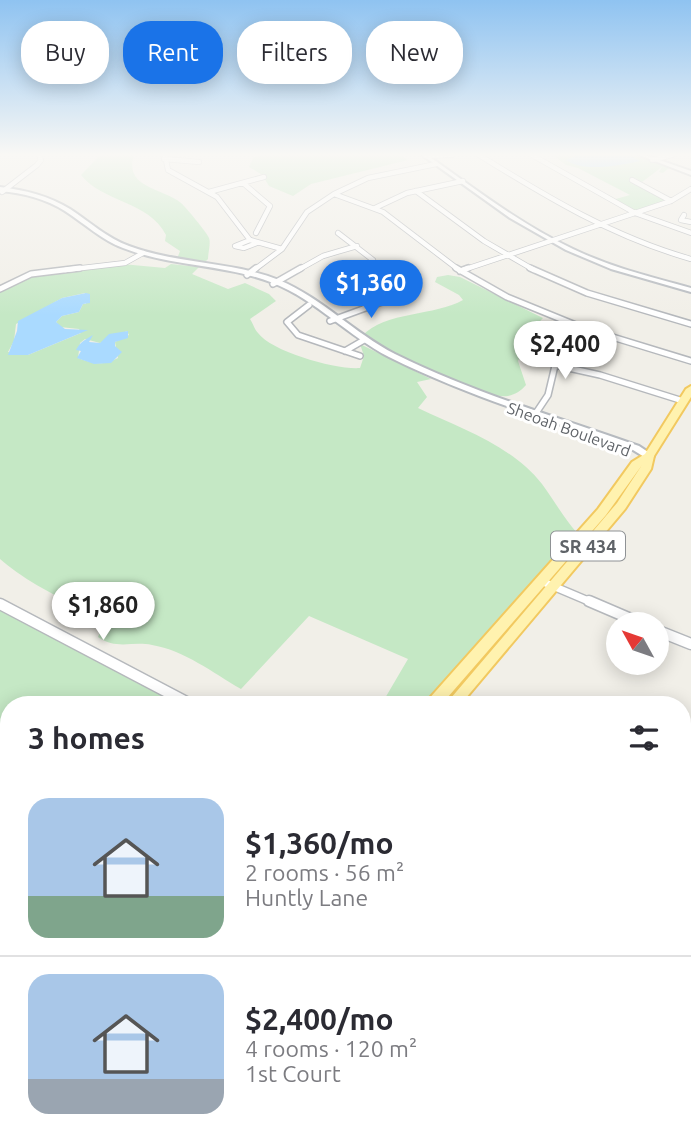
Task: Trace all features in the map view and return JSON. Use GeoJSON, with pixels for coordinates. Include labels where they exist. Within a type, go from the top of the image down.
{"type":"FeatureCollection","features":[{"type":"Feature","properties":{"kind":"main road","name":"SR 434"},"geometry":{"type":"LineString","coordinates":[[460,696],[517,629],[636,464],[649,456],[691,389]]}},
{"type":"Feature","properties":{"kind":"main road","name":"SR 434"},"geometry":{"type":"LineString","coordinates":[[440,696],[520,605],[547,584]]}},
{"type":"Feature","properties":{"kind":"main road"},"geometry":{"type":"LineString","coordinates":[[517,629],[520,605]]}},
{"type":"Feature","properties":{"kind":"street","name":"Sheoah Boulevard"},"geometry":{"type":"LineString","coordinates":[[61,208],[114,242],[141,254],[248,274],[275,283],[362,341],[426,374],[631,453],[649,456]]}},
{"type":"Feature","properties":{"kind":"street"},"geometry":{"type":"LineString","coordinates":[[226,208],[250,240],[282,249]]}},
{"type":"Feature","properties":{"kind":"street"},"geometry":{"type":"LineString","coordinates":[[256,233],[268,208]]}},
{"type":"Feature","properties":{"kind":"street"},"geometry":{"type":"LineString","coordinates":[[248,274],[282,249],[307,212],[312,208]]}},
{"type":"Feature","properties":{"kind":"street"},"geometry":{"type":"LineString","coordinates":[[376,208],[460,271],[507,297],[583,328],[691,361]]}},
{"type":"Feature","properties":{"kind":"street"},"geometry":{"type":"LineString","coordinates":[[440,208],[507,256],[581,290],[691,324]]}},
{"type":"Feature","properties":{"kind":"street"},"geometry":{"type":"LineString","coordinates":[[504,208],[552,240],[617,268],[691,290]]}},
{"type":"Feature","properties":{"kind":"street"},"geometry":{"type":"LineString","coordinates":[[566,208],[595,226],[639,245],[691,260]]}},
{"type":"Feature","properties":{"kind":"street"},"geometry":{"type":"LineString","coordinates":[[627,208],[691,233]]}},
{"type":"Feature","properties":{"kind":"street"},"geometry":{"type":"LineString","coordinates":[[460,271],[649,208]]}},
{"type":"Feature","properties":{"kind":"street"},"geometry":{"type":"LineString","coordinates":[[676,225],[682,217],[691,222]]}},
{"type":"Feature","properties":{"kind":"street"},"geometry":{"type":"LineString","coordinates":[[240,228],[259,224]]}},
{"type":"Feature","properties":{"kind":"street"},"geometry":{"type":"LineString","coordinates":[[338,233],[373,260]]}},
{"type":"Feature","properties":{"kind":"street"},"geometry":{"type":"LineString","coordinates":[[250,240],[235,246],[244,248],[257,243]]}},
{"type":"Feature","properties":{"kind":"street"},"geometry":{"type":"LineString","coordinates":[[275,283],[323,256],[357,246]]}},
{"type":"Feature","properties":{"kind":"street"},"geometry":{"type":"LineString","coordinates":[[0,289],[31,274],[125,263],[141,254]]}},
{"type":"Feature","properties":{"kind":"street","name":"Sheoah Boulevard"},"geometry":{"type":"LineString","coordinates":[[275,283],[332,320]]}},
{"type":"Feature","properties":{"kind":"street"},"geometry":{"type":"LineString","coordinates":[[346,292],[369,307]]}},
{"type":"Feature","properties":{"kind":"street"},"geometry":{"type":"LineString","coordinates":[[332,320],[404,294]]}},
{"type":"Feature","properties":{"kind":"street"},"geometry":{"type":"LineString","coordinates":[[309,305],[287,322],[295,333],[360,356]]}},
{"type":"Feature","properties":{"kind":"street"},"geometry":{"type":"LineString","coordinates":[[535,415],[548,395],[563,346],[583,328]]}},
{"type":"Feature","properties":{"kind":"street"},"geometry":{"type":"LineString","coordinates":[[345,351],[362,341]]}},
{"type":"Feature","properties":{"kind":"street"},"geometry":{"type":"LineString","coordinates":[[555,365],[600,375],[683,401]]}},
{"type":"Feature","properties":{"kind":"street"},"geometry":{"type":"LineString","coordinates":[[547,584],[614,612]]}},
{"type":"Feature","properties":{"kind":"street"},"geometry":{"type":"LineString","coordinates":[[0,604],[175,696]]}},
{"type":"Feature","properties":{"kind":"street"},"geometry":{"type":"LineString","coordinates":[[669,635],[691,644]]}},
{"type":"Feature","properties":{"kind":"green space"},"geometry":{"type":"Polygon","coordinates":[[[138,208],[186,208],[209,238],[208,259],[204,263],[177,259],[180,251],[165,241],[166,235],[148,215],[138,208]]]}},
{"type":"Feature","properties":{"kind":"green space"},"geometry":{"type":"Polygon","coordinates":[[[122,264],[165,268],[171,264],[199,267],[192,274],[228,289],[245,283],[269,294],[276,301],[250,319],[265,340],[277,347],[321,363],[360,368],[364,356],[360,344],[431,379],[417,382],[427,397],[418,408],[485,439],[530,470],[577,533],[432,696],[386,696],[408,659],[309,616],[241,689],[198,663],[164,648],[105,641],[98,637],[106,618],[101,611],[48,591],[0,559],[0,291],[32,275],[122,264]],[[85,293],[62,298],[16,324],[14,341],[8,352],[28,355],[81,333],[79,329],[60,327],[56,322],[62,316],[79,312],[83,304],[86,304],[85,293]],[[127,331],[100,343],[85,339],[80,343],[78,358],[98,363],[118,358],[115,342],[129,335],[127,331]]]}},
{"type":"Feature","properties":{"kind":"green space"},"geometry":{"type":"Polygon","coordinates":[[[437,277],[460,277],[543,318],[531,331],[518,361],[526,385],[518,392],[508,396],[477,391],[434,374],[362,336],[384,322],[439,309],[463,300],[435,282],[437,277]]]}},
{"type":"Feature","properties":{"kind":"green space"},"geometry":{"type":"Polygon","coordinates":[[[0,609],[166,696],[0,696],[0,609]]]}},
{"type":"Feature","properties":{"kind":"water"},"geometry":{"type":"Polygon","coordinates":[[[90,294],[90,303],[83,304],[79,312],[62,316],[56,322],[65,329],[88,330],[28,355],[8,355],[18,321],[62,298],[90,294]]]}},
{"type":"Feature","properties":{"kind":"water"},"geometry":{"type":"Polygon","coordinates":[[[128,331],[128,338],[115,342],[115,346],[122,352],[111,363],[94,364],[77,358],[81,351],[76,350],[78,347],[93,335],[89,342],[100,343],[109,334],[128,331]]]}}]}
